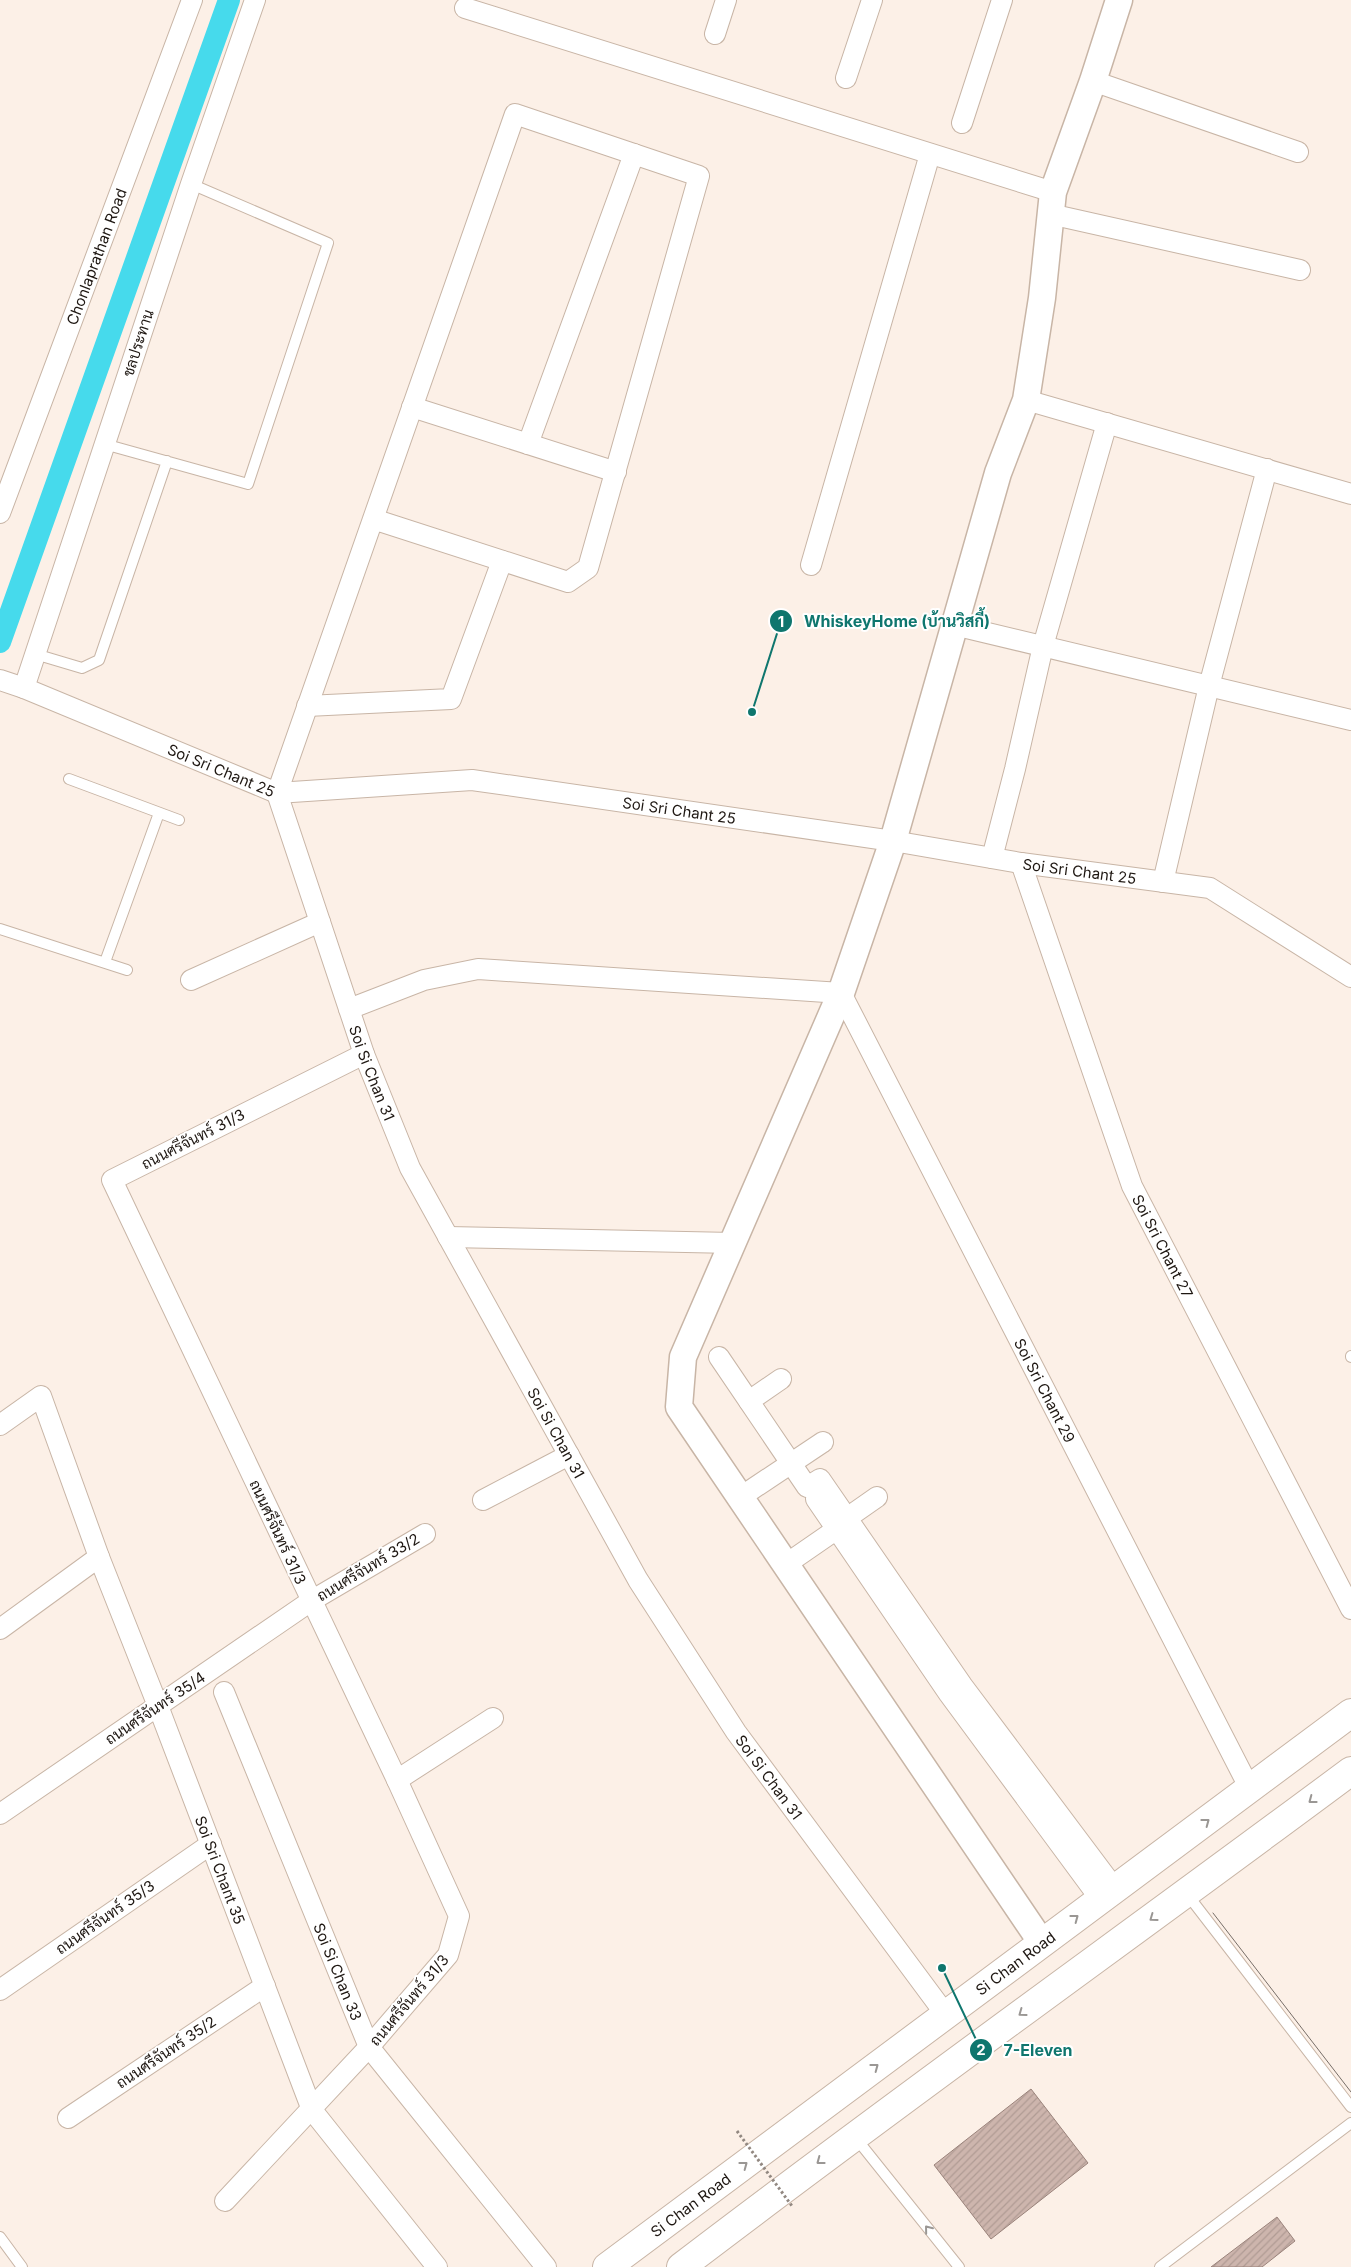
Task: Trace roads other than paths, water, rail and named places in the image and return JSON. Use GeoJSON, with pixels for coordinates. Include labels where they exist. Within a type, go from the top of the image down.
{"type":"FeatureCollection","features":[{"type":"Feature","properties":{"kind":"main road","name":"Si Chan Road"},"geometry":{"type":"LineString","coordinates":[[607,2267],[1351,1713]]}},
{"type":"Feature","properties":{"kind":"main road"},"geometry":{"type":"LineString","coordinates":[[681,2267],[854,2135],[1187,1893],[1351,1771]]}},
{"type":"Feature","properties":{"kind":"street","name":"Chonlaprathan Road"},"geometry":{"type":"LineString","coordinates":[[0,513],[192,0]]}},
{"type":"Feature","properties":{"kind":"street","name":"ชลประทาน"},"geometry":{"type":"LineString","coordinates":[[24,688],[191,184],[255,0]]}},
{"type":"Feature","properties":{"kind":"street"},"geometry":{"type":"LineString","coordinates":[[714,34],[726,0]]}},
{"type":"Feature","properties":{"kind":"street"},"geometry":{"type":"LineString","coordinates":[[846,78],[872,0]]}},
{"type":"Feature","properties":{"kind":"street"},"geometry":{"type":"LineString","coordinates":[[962,123],[1002,0]]}},
{"type":"Feature","properties":{"kind":"street"},"geometry":{"type":"LineString","coordinates":[[1042,1944],[679,1407],[683,1357],[841,993],[893,841],[998,473],[1026,400],[1042,298],[1052,203],[1119,0]]}},
{"type":"Feature","properties":{"kind":"street"},"geometry":{"type":"LineString","coordinates":[[465,8],[930,154],[1052,203],[1300,270]]}},
{"type":"Feature","properties":{"kind":"street"},"geometry":{"type":"LineString","coordinates":[[1093,81],[1298,152]]}},
{"type":"Feature","properties":{"kind":"street"},"geometry":{"type":"LineString","coordinates":[[276,793],[515,114],[698,176],[588,568],[568,582],[373,519]]}},
{"type":"Feature","properties":{"kind":"street"},"geometry":{"type":"LineString","coordinates":[[528,444],[634,154]]}},
{"type":"Feature","properties":{"kind":"street"},"geometry":{"type":"LineString","coordinates":[[811,565],[930,154]]}},
{"type":"Feature","properties":{"kind":"street"},"geometry":{"type":"LineString","coordinates":[[1026,400],[1350,491]]}},
{"type":"Feature","properties":{"kind":"street"},"geometry":{"type":"LineString","coordinates":[[412,407],[616,472]]}},
{"type":"Feature","properties":{"kind":"street"},"geometry":{"type":"LineString","coordinates":[[992,858],[1016,770],[1043,646],[1107,423]]}},
{"type":"Feature","properties":{"kind":"street"},"geometry":{"type":"LineString","coordinates":[[1163,882],[1209,686],[1267,469]]}},
{"type":"Feature","properties":{"kind":"street"},"geometry":{"type":"LineString","coordinates":[[307,706],[451,698],[502,561]]}},
{"type":"Feature","properties":{"kind":"street"},"geometry":{"type":"LineString","coordinates":[[954,625],[1351,720]]}},
{"type":"Feature","properties":{"kind":"street","name":"Soi Sri Chant 25"},"geometry":{"type":"LineString","coordinates":[[0,680],[24,688],[276,793],[472,780],[893,841],[1021,863],[1210,888],[1351,977]]}},
{"type":"Feature","properties":{"kind":"street","name":"Soi Si Chan 31"},"geometry":{"type":"LineString","coordinates":[[276,793],[364,1054],[410,1168],[638,1580],[736,1732],[946,2014]]}},
{"type":"Feature","properties":{"kind":"street","name":"Soi Sri Chant 27"},"geometry":{"type":"LineString","coordinates":[[1021,863],[1132,1186],[1351,1608]]}},
{"type":"Feature","properties":{"kind":"street"},"geometry":{"type":"LineString","coordinates":[[191,980],[320,922]]}},
{"type":"Feature","properties":{"kind":"street"},"geometry":{"type":"LineString","coordinates":[[349,1009],[424,980],[478,969],[841,993]]}},
{"type":"Feature","properties":{"kind":"street","name":"Soi Sri Chant 29"},"geometry":{"type":"LineString","coordinates":[[841,993],[1250,1789]]}},
{"type":"Feature","properties":{"kind":"street","name":"ถนนศรีจันทร์ 31/3"},"geometry":{"type":"LineString","coordinates":[[225,2201],[369,2048],[448,1955],[460,1916],[112,1180],[364,1054]]}},
{"type":"Feature","properties":{"kind":"street"},"geometry":{"type":"LineString","coordinates":[[448,1237],[732,1243]]}},
{"type":"Feature","properties":{"kind":"street"},"geometry":{"type":"LineString","coordinates":[[719,1357],[807,1487],[820,1479],[842,1523],[949,1694],[1108,1895]]}},
{"type":"Feature","properties":{"kind":"street"},"geometry":{"type":"LineString","coordinates":[[749,1401],[781,1379]]}},
{"type":"Feature","properties":{"kind":"street","name":"Soi Sri Chant 35"},"geometry":{"type":"LineString","coordinates":[[0,1425],[40,1396],[99,1557],[158,1706],[312,2110],[437,2267]]}},
{"type":"Feature","properties":{"kind":"street"},"geometry":{"type":"LineString","coordinates":[[751,1490],[824,1442]]}},
{"type":"Feature","properties":{"kind":"street"},"geometry":{"type":"LineString","coordinates":[[483,1500],[569,1455]]}},
{"type":"Feature","properties":{"kind":"street"},"geometry":{"type":"LineString","coordinates":[[795,1558],[877,1497]]}},
{"type":"Feature","properties":{"kind":"street"},"geometry":{"type":"LineString","coordinates":[[816,1499],[842,1523]]}},
{"type":"Feature","properties":{"kind":"street","name":"ถนนศรีจันทร์ 33/2"},"geometry":{"type":"LineString","coordinates":[[311,1601],[425,1534]]}},
{"type":"Feature","properties":{"kind":"street"},"geometry":{"type":"LineString","coordinates":[[0,1629],[99,1557]]}},
{"type":"Feature","properties":{"kind":"street","name":"ถนนศรีจันทร์ 35/4"},"geometry":{"type":"LineString","coordinates":[[0,1814],[311,1601]]}},
{"type":"Feature","properties":{"kind":"street","name":"Soi Si Chan 33"},"geometry":{"type":"LineString","coordinates":[[224,1692],[369,2048],[546,2267]]}},
{"type":"Feature","properties":{"kind":"street"},"geometry":{"type":"LineString","coordinates":[[397,1780],[493,1718]]}},
{"type":"Feature","properties":{"kind":"street","name":"ถนนศรีจันทร์ 35/3"},"geometry":{"type":"LineString","coordinates":[[0,1990],[211,1844]]}},
{"type":"Feature","properties":{"kind":"street","name":"ถนนศรีจันทร์ 35/2"},"geometry":{"type":"LineString","coordinates":[[68,2118],[265,1986]]}},
{"type":"Feature","properties":{"kind":"lane"},"geometry":{"type":"LineString","coordinates":[[104,444],[248,484],[328,243],[191,184]]}},
{"type":"Feature","properties":{"kind":"lane"},"geometry":{"type":"LineString","coordinates":[[35,654],[82,668],[99,660],[167,461]]}},
{"type":"Feature","properties":{"kind":"lane"},"geometry":{"type":"LineString","coordinates":[[69,779],[179,820]]}},
{"type":"Feature","properties":{"kind":"lane"},"geometry":{"type":"LineString","coordinates":[[105,962],[159,813]]}},
{"type":"Feature","properties":{"kind":"lane"},"geometry":{"type":"LineString","coordinates":[[0,929],[127,970]]}},
{"type":"Feature","properties":{"kind":"lane"},"geometry":{"type":"LineString","coordinates":[[1187,1893],[1351,2107]]}},
{"type":"Feature","properties":{"kind":"lane"},"geometry":{"type":"LineString","coordinates":[[1160,2267],[1351,2123]]}},
{"type":"Feature","properties":{"kind":"lane"},"geometry":{"type":"LineString","coordinates":[[854,2135],[959,2267]]}},
{"type":"Feature","properties":{"kind":"lane"},"geometry":{"type":"LineString","coordinates":[[0,2238],[22,2267]]}},
{"type":"Feature","properties":{"kind":"waterway"},"geometry":{"type":"LineString","coordinates":[[0,642],[229,0]]}},
{"type":"Feature","properties":{"kind":"tram line"},"geometry":{"type":"LineString","coordinates":[[1213,1913],[1351,2092]]}},
{"type":"Feature","properties":{"kind":"place","name":"WhiskeyHome (บ้านวิสกี้)"},"geometry":{"type":"Point","coordinates":[752,712]}},
{"type":"Feature","properties":{"kind":"place","name":"7-Eleven"},"geometry":{"type":"Point","coordinates":[942,1968]}}]}
